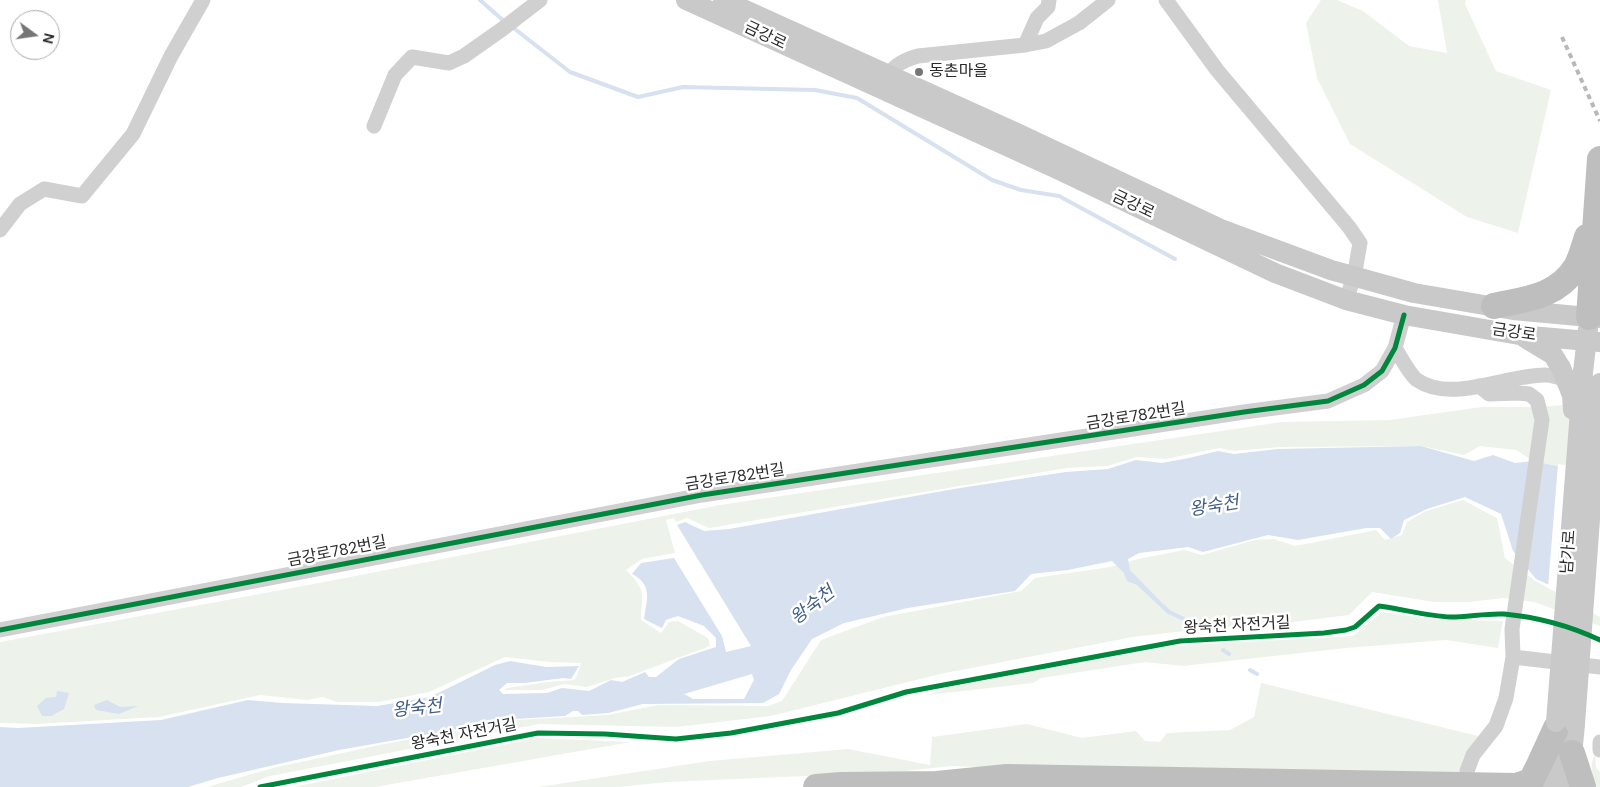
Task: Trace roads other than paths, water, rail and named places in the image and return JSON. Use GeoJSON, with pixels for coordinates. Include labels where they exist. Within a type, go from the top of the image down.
{"type":"FeatureCollection","features":[{"type":"Feature","properties":{"kind":"highway"},"geometry":{"type":"LineString","coordinates":[[1594,330],[1596,210],[1600,159]]}},
{"type":"Feature","properties":{"kind":"highway"},"geometry":{"type":"LineString","coordinates":[[1494,306],[1542,295],[1560,286],[1577,266],[1596,210]]}},
{"type":"Feature","properties":{"kind":"highway"},"geometry":{"type":"LineString","coordinates":[[937,784],[1007,777],[1516,786],[1531,781],[1562,724]]}},
{"type":"Feature","properties":{"kind":"highway"},"geometry":{"type":"LineString","coordinates":[[1572,753],[1583,787]]}},
{"type":"Feature","properties":{"kind":"highway"},"geometry":{"type":"LineString","coordinates":[[1357,783],[1382,787]]}},
{"type":"Feature","properties":{"kind":"highway"},"geometry":{"type":"LineString","coordinates":[[816,787],[937,784],[985,787]]}},
{"type":"Feature","properties":{"kind":"street"},"geometry":{"type":"LineString","coordinates":[[0,230],[20,204],[44,189],[82,196],[134,134],[171,56],[203,0]]}},
{"type":"Feature","properties":{"kind":"street"},"geometry":{"type":"LineString","coordinates":[[374,126],[395,76],[412,57],[449,62],[464,56],[540,0]]}},
{"type":"Feature","properties":{"kind":"street","name":"금강로"},"geometry":{"type":"LineString","coordinates":[[686,0],[884,81],[1223,230],[1331,270],[1414,293],[1494,306],[1594,330]]}},
{"type":"Feature","properties":{"kind":"street","name":"금강로"},"geometry":{"type":"LineString","coordinates":[[723,0],[1059,170],[1275,273],[1346,300],[1404,315],[1519,335],[1594,330]]}},
{"type":"Feature","properties":{"kind":"street"},"geometry":{"type":"LineString","coordinates":[[1025,45],[1037,18],[1048,7],[1049,0]]}},
{"type":"Feature","properties":{"kind":"street"},"geometry":{"type":"LineString","coordinates":[[884,81],[902,61],[918,56],[1025,45],[1046,41],[1079,23],[1108,0]]}},
{"type":"Feature","properties":{"kind":"street"},"geometry":{"type":"LineString","coordinates":[[1166,0],[1217,70],[1349,226],[1360,243],[1354,277],[1346,300]]}},
{"type":"Feature","properties":{"kind":"street","name":"금강로782번길"},"geometry":{"type":"LineString","coordinates":[[0,630],[702,496],[1244,412],[1328,402],[1364,385],[1382,371],[1395,348],[1404,315]]}},
{"type":"Feature","properties":{"kind":"street","name":"남가로"},"geometry":{"type":"LineString","coordinates":[[1592,492],[1594,330]]}},
{"type":"Feature","properties":{"kind":"street"},"geometry":{"type":"LineString","coordinates":[[1519,335],[1553,355],[1561,368],[1572,395],[1575,465]]}},
{"type":"Feature","properties":{"kind":"street"},"geometry":{"type":"LineString","coordinates":[[1395,348],[1416,380],[1436,388],[1466,389],[1549,374],[1600,392]]}},
{"type":"Feature","properties":{"kind":"street","name":"남가로"},"geometry":{"type":"LineString","coordinates":[[1551,787],[1562,724],[1575,465],[1592,378]]}},
{"type":"Feature","properties":{"kind":"street"},"geometry":{"type":"LineString","coordinates":[[1468,771],[1473,755],[1496,726],[1506,698],[1513,657],[1512,629],[1542,420],[1537,400],[1529,394],[1490,394],[1479,386]]}},
{"type":"Feature","properties":{"kind":"street"},"geometry":{"type":"LineString","coordinates":[[1562,724],[1592,492],[1600,458]]}},
{"type":"Feature","properties":{"kind":"street"},"geometry":{"type":"LineString","coordinates":[[1513,657],[1600,668]]}},
{"type":"Feature","properties":{"kind":"street","name":"남가로"},"geometry":{"type":"LineString","coordinates":[[1562,724],[1572,753],[1569,787]]}},
{"type":"Feature","properties":{"kind":"street"},"geometry":{"type":"LineString","coordinates":[[1600,742],[1600,750]]}},
{"type":"Feature","properties":{"kind":"water","name":"왕숙천"},"geometry":{"type":"Polygon","coordinates":[[[1421,446],[1474,461],[1493,455],[1515,463],[1533,461],[1576,470],[1567,484],[1558,518],[1600,608],[1536,579],[1513,551],[1501,514],[1465,497],[1427,509],[1404,520],[1400,533],[1391,539],[1380,528],[1366,528],[1298,540],[1268,535],[1203,552],[1188,547],[1139,553],[1128,559],[1130,570],[1165,606],[1169,615],[1137,585],[1127,581],[1124,573],[1112,561],[1068,570],[1031,574],[1015,591],[908,608],[844,623],[812,639],[791,670],[779,694],[763,703],[643,704],[608,713],[582,715],[578,711],[573,711],[565,716],[515,719],[339,750],[218,778],[188,787],[0,787],[0,727],[18,728],[161,720],[248,700],[377,706],[430,697],[495,665],[510,661],[546,667],[579,666],[571,679],[507,683],[499,690],[503,694],[547,693],[562,688],[589,691],[611,680],[622,682],[645,672],[649,677],[656,677],[679,659],[716,647],[716,638],[704,626],[678,616],[666,620],[662,628],[644,619],[647,599],[646,588],[639,578],[632,574],[641,563],[674,558],[722,636],[726,652],[751,646],[677,525],[685,522],[704,531],[729,529],[960,488],[1066,472],[1108,469],[1136,460],[1162,463],[1218,451],[1234,454],[1278,449],[1421,446]],[[752,674],[684,694],[693,699],[744,699],[754,680],[752,674]]]}},
{"type":"Feature","properties":{"kind":"water"},"geometry":{"type":"Polygon","coordinates":[[[57,691],[69,693],[64,709],[51,716],[42,716],[37,706],[46,698],[56,697],[57,691]]]}},
{"type":"Feature","properties":{"kind":"water"},"geometry":{"type":"Polygon","coordinates":[[[107,700],[120,707],[138,706],[119,714],[96,710],[94,705],[107,700]]]}},
{"type":"Feature","properties":{"kind":"waterway"},"geometry":{"type":"LineString","coordinates":[[480,0],[505,22]]}},
{"type":"Feature","properties":{"kind":"waterway"},"geometry":{"type":"LineString","coordinates":[[511,26],[570,72],[638,97],[683,87],[815,90],[857,98],[992,180],[1021,190],[1059,196],[1175,259]]}},
{"type":"Feature","properties":{"kind":"waterway"},"geometry":{"type":"LineString","coordinates":[[1163,606],[1169,612],[1188,621]]}},
{"type":"Feature","properties":{"kind":"waterway"},"geometry":{"type":"LineString","coordinates":[[1223,650],[1229,654]]}},
{"type":"Feature","properties":{"kind":"waterway"},"geometry":{"type":"LineString","coordinates":[[1250,670],[1257,674]]}},
{"type":"Feature","properties":{"kind":"railway"},"geometry":{"type":"LineString","coordinates":[[1562,37],[1600,121]]}},
{"type":"Feature","properties":{"kind":"place","name":"동촌마을"},"geometry":{"type":"Point","coordinates":[919,72]}}]}
